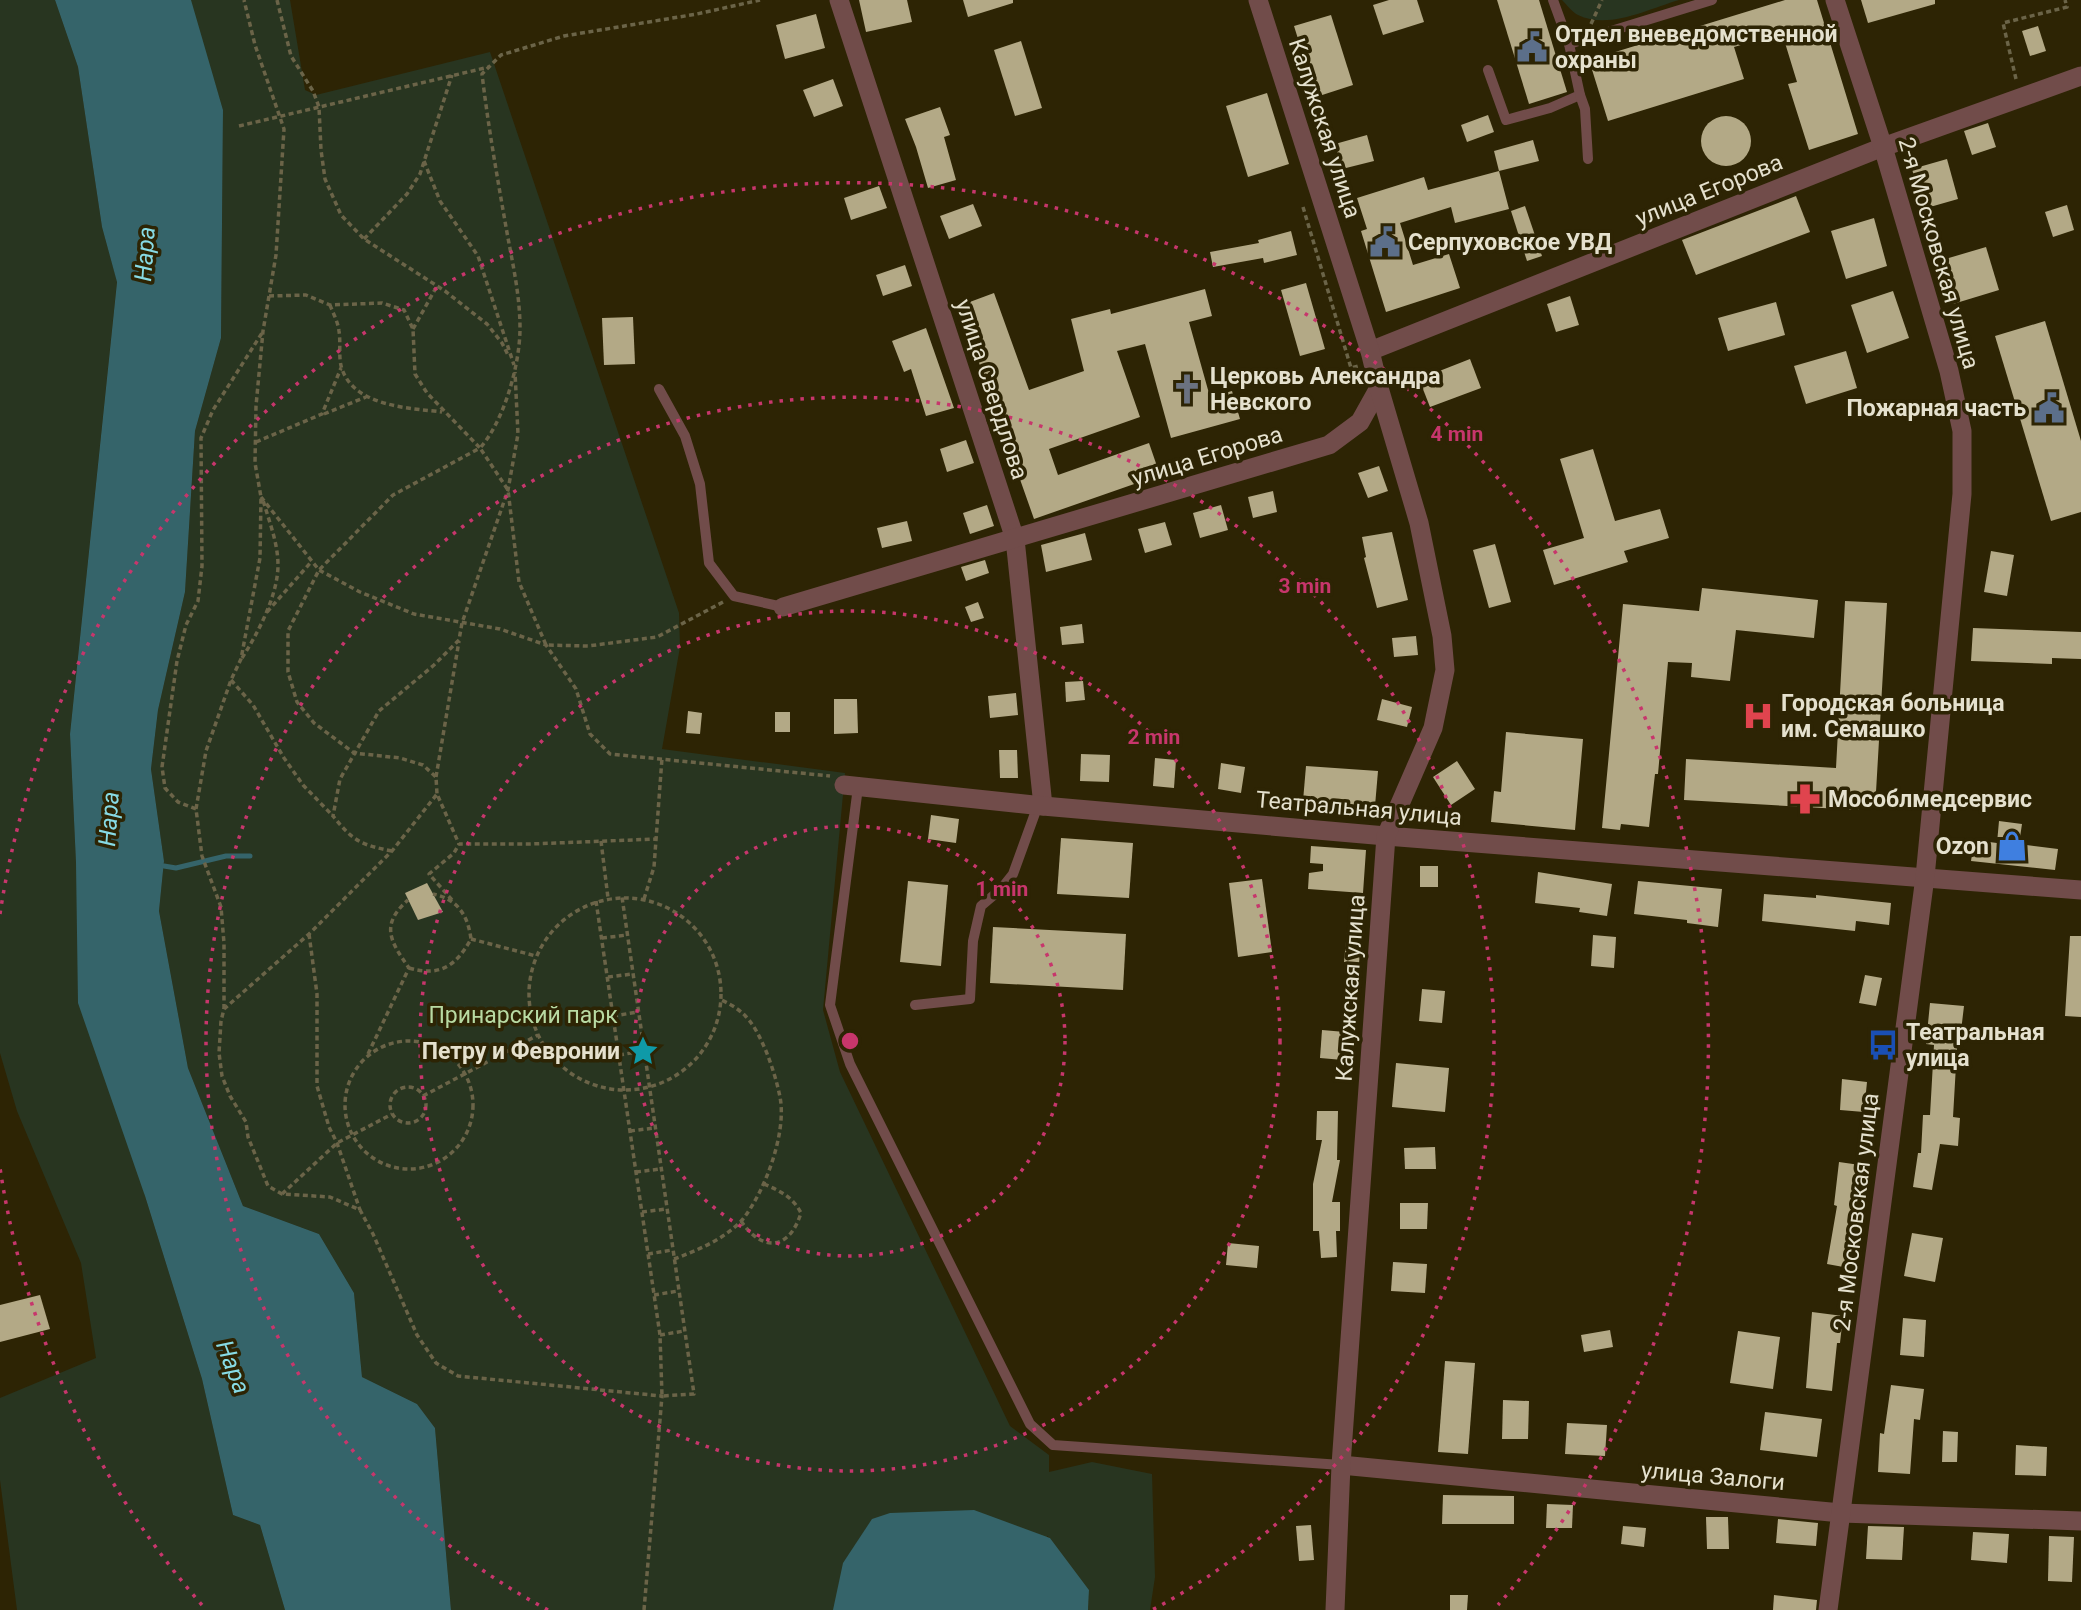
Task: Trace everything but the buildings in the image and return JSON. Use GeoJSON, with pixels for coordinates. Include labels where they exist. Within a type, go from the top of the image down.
{"type":"FeatureCollection","features":[{"type":"Feature","properties":{"kind":"street","name":"улица Свердлова"},"geometry":{"type":"LineString","coordinates":[[839,0],[1015,539],[1041,806]]}},
{"type":"Feature","properties":{"kind":"street","name":"Калужская улица"},"geometry":{"type":"LineString","coordinates":[[1258,0],[1370,351]]}},
{"type":"Feature","properties":{"kind":"street","name":"2-я Московская улица"},"geometry":{"type":"LineString","coordinates":[[1828,1610],[1924,877],[1962,494],[1962,431],[1949,371],[1883,148],[1835,0]]}},
{"type":"Feature","properties":{"kind":"street","name":"улица Егорова"},"geometry":{"type":"LineString","coordinates":[[1370,351],[1883,148],[2081,76]]}},
{"type":"Feature","properties":{"kind":"street"},"geometry":{"type":"LineString","coordinates":[[1370,351],[1379,388]]}},
{"type":"Feature","properties":{"kind":"street","name":"улица Егорова"},"geometry":{"type":"LineString","coordinates":[[783,607],[1329,445],[1360,422],[1379,388]]}},
{"type":"Feature","properties":{"kind":"street","name":"Калужская улица"},"geometry":{"type":"LineString","coordinates":[[1335,1610],[1341,1465],[1385,836],[1433,728],[1445,670],[1442,636],[1419,523],[1379,388]]}},
{"type":"Feature","properties":{"kind":"street","name":"Театральная улица"},"geometry":{"type":"LineString","coordinates":[[851,786],[1041,806],[1385,836],[2081,890]]}},
{"type":"Feature","properties":{"kind":"street","name":"улица Залоги"},"geometry":{"type":"LineString","coordinates":[[1341,1465],[1841,1513],[2081,1521]]}},
{"type":"Feature","properties":{"kind":"lane"},"geometry":{"type":"LineString","coordinates":[[1553,0],[1569,44],[1585,109],[1588,159]]}},
{"type":"Feature","properties":{"kind":"lane"},"geometry":{"type":"LineString","coordinates":[[1569,44],[1712,0]]}},
{"type":"Feature","properties":{"kind":"lane"},"geometry":{"type":"LineString","coordinates":[[1488,70],[1506,120],[1550,108],[1580,95]]}},
{"type":"Feature","properties":{"kind":"lane"},"geometry":{"type":"LineString","coordinates":[[659,389],[685,436],[700,484],[709,563],[734,596],[783,607]]}},
{"type":"Feature","properties":{"kind":"lane"},"geometry":{"type":"LineString","coordinates":[[851,786],[830,1005],[850,1064],[1030,1424],[1053,1445],[1341,1465]]}},
{"type":"Feature","properties":{"kind":"lane"},"geometry":{"type":"LineString","coordinates":[[915,1005],[970,999],[973,941],[981,906],[1013,874],[1041,806]]}},
{"type":"Feature","properties":{"kind":"path"},"geometry":{"type":"LineString","coordinates":[[244,0],[255,45],[284,129],[279,214],[256,407],[255,463],[261,497],[274,535],[278,566],[258,633],[231,680],[206,751],[196,809],[202,856],[221,907],[224,1009],[220,1021],[219,1053],[222,1076],[230,1096],[246,1122],[248,1137],[268,1186],[282,1194],[330,1197],[360,1210]]}},
{"type":"Feature","properties":{"kind":"path"},"geometry":{"type":"LineString","coordinates":[[277,0],[291,56],[313,91],[319,107],[325,179],[341,215],[364,239],[437,286],[487,324],[502,343],[514,366]]}},
{"type":"Feature","properties":{"kind":"path"},"geometry":{"type":"LineString","coordinates":[[436,777],[423,765],[400,758],[354,753],[314,723],[297,702],[288,671],[288,631],[319,570],[393,495],[480,449],[492,435],[503,409],[520,330],[517,288],[482,74],[501,55],[564,36],[697,14],[760,0]]}},
{"type":"Feature","properties":{"kind":"path"},"geometry":{"type":"LineString","coordinates":[[1584,40],[1602,0]]}},
{"type":"Feature","properties":{"kind":"path"},"geometry":{"type":"LineString","coordinates":[[2020,96],[2003,23],[2067,7],[2065,0]]}},
{"type":"Feature","properties":{"kind":"path"},"geometry":{"type":"LineString","coordinates":[[239,126],[490,66]]}},
{"type":"Feature","properties":{"kind":"path"},"geometry":{"type":"LineString","coordinates":[[364,239],[407,194],[420,174],[452,75]]}},
{"type":"Feature","properties":{"kind":"path"},"geometry":{"type":"LineString","coordinates":[[424,160],[440,201],[478,256],[514,366],[518,433],[508,490],[462,622],[436,777],[437,794],[459,844]]}},
{"type":"Feature","properties":{"kind":"path"},"geometry":{"type":"LineString","coordinates":[[412,329],[437,286]]}},
{"type":"Feature","properties":{"kind":"path"},"geometry":{"type":"LineString","coordinates":[[269,296],[306,295],[330,305],[382,303],[404,310],[412,329],[415,374],[427,393],[480,449],[508,490],[519,582],[546,645],[576,689],[590,734],[610,754],[662,758],[654,867],[644,899]]}},
{"type":"Feature","properties":{"kind":"path"},"geometry":{"type":"LineString","coordinates":[[322,414],[341,369],[339,329],[330,305]]}},
{"type":"Feature","properties":{"kind":"path"},"geometry":{"type":"LineString","coordinates":[[196,809],[178,802],[165,788],[162,767],[177,661],[186,625],[198,601],[202,566],[201,438],[213,410],[263,331]]}},
{"type":"Feature","properties":{"kind":"path"},"geometry":{"type":"LineString","coordinates":[[341,369],[352,385],[367,397],[397,406],[444,412]]}},
{"type":"Feature","properties":{"kind":"path"},"geometry":{"type":"LineString","coordinates":[[256,442],[367,397]]}},
{"type":"Feature","properties":{"kind":"path"},"geometry":{"type":"LineString","coordinates":[[261,497],[319,570],[360,592],[414,614],[500,629],[546,645],[589,646],[657,637],[734,596]]}},
{"type":"Feature","properties":{"kind":"path"},"geometry":{"type":"LineString","coordinates":[[241,659],[260,558],[261,497]]}},
{"type":"Feature","properties":{"kind":"path"},"geometry":{"type":"LineString","coordinates":[[264,616],[312,561]]}},
{"type":"Feature","properties":{"kind":"path"},"geometry":{"type":"LineString","coordinates":[[333,816],[340,779],[380,711],[459,640]]}},
{"type":"Feature","properties":{"kind":"path"},"geometry":{"type":"LineString","coordinates":[[231,680],[253,705],[297,776],[349,837],[371,847],[392,851]]}},
{"type":"Feature","properties":{"kind":"path"},"geometry":{"type":"LineString","coordinates":[[224,1009],[309,934],[392,851],[437,794]]}},
{"type":"Feature","properties":{"kind":"path"},"geometry":{"type":"LineString","coordinates":[[459,844],[503,845],[657,839]]}},
{"type":"Feature","properties":{"kind":"path"},"geometry":{"type":"LineString","coordinates":[[601,841],[608,899]]}},
{"type":"Feature","properties":{"kind":"path"},"geometry":{"type":"LineString","coordinates":[[408,900],[397,910],[389,930],[393,946],[409,968],[429,972],[443,970],[464,952],[471,939],[463,910],[429,874],[454,853],[459,844]]}},
{"type":"Feature","properties":{"kind":"path"},"geometry":{"type":"LineString","coordinates":[[433,894],[454,903]]}},
{"type":"Feature","properties":{"kind":"path"},"geometry":{"type":"LineString","coordinates":[[309,934],[317,994],[317,1086],[329,1128],[337,1143],[360,1210],[417,1335],[436,1363],[458,1376],[662,1396],[694,1394],[622,897]]}},
{"type":"Feature","properties":{"kind":"path"},"geometry":{"type":"LineString","coordinates":[[622,897],[644,899],[670,908],[695,926],[712,950],[721,979],[721,1000],[712,1038],[694,1063],[669,1080],[648,1088],[624,1091],[594,1085],[570,1073],[551,1056],[538,1035],[529,1008],[529,981],[536,956],[549,933],[568,915],[596,901],[622,897]]}},
{"type":"Feature","properties":{"kind":"path"},"geometry":{"type":"LineString","coordinates":[[596,901],[660,1335],[662,1396],[644,1610]]}},
{"type":"Feature","properties":{"kind":"path"},"geometry":{"type":"LineString","coordinates":[[602,938],[627,935]]}},
{"type":"Feature","properties":{"kind":"path"},"geometry":{"type":"LineString","coordinates":[[471,939],[536,956]]}},
{"type":"Feature","properties":{"kind":"path"},"geometry":{"type":"LineString","coordinates":[[368,1056],[386,1045],[408,1041],[430,1044],[448,1053],[465,1073],[471,1087],[474,1107],[470,1128],[460,1146],[444,1159],[425,1168],[404,1169],[384,1164],[367,1153],[353,1136],[346,1115],[346,1093],[354,1073],[368,1056],[409,968]]}},
{"type":"Feature","properties":{"kind":"path"},"geometry":{"type":"LineString","coordinates":[[608,977],[632,974]]}},
{"type":"Feature","properties":{"kind":"path"},"geometry":{"type":"LineString","coordinates":[[674,1259],[720,1238],[741,1221],[757,1199],[771,1169],[778,1136],[781,1100],[772,1066],[760,1037],[739,1008],[721,1000]]}},
{"type":"Feature","properties":{"kind":"path"},"geometry":{"type":"LineString","coordinates":[[613,1016],[638,1012]]}},
{"type":"Feature","properties":{"kind":"path"},"geometry":{"type":"LineString","coordinates":[[423,1096],[538,1035]]}},
{"type":"Feature","properties":{"kind":"path"},"geometry":{"type":"LineString","coordinates":[[619,1055],[643,1051]]}},
{"type":"Feature","properties":{"kind":"path"},"geometry":{"type":"LineString","coordinates":[[414,1089],[423,1096],[424,1113],[416,1121],[405,1123],[392,1114],[391,1101],[397,1091],[414,1089]]}},
{"type":"Feature","properties":{"kind":"path"},"geometry":{"type":"LineString","coordinates":[[282,1194],[337,1143],[392,1114]]}},
{"type":"Feature","properties":{"kind":"path"},"geometry":{"type":"LineString","coordinates":[[630,1131],[654,1128]]}},
{"type":"Feature","properties":{"kind":"path"},"geometry":{"type":"LineString","coordinates":[[636,1172],[660,1169]]}},
{"type":"Feature","properties":{"kind":"path"},"geometry":{"type":"LineString","coordinates":[[741,1221],[757,1238],[768,1244],[780,1243],[791,1235],[801,1213],[788,1195],[764,1184]]}},
{"type":"Feature","properties":{"kind":"path"},"geometry":{"type":"LineString","coordinates":[[642,1212],[666,1209]]}},
{"type":"Feature","properties":{"kind":"path"},"geometry":{"type":"LineString","coordinates":[[648,1254],[672,1251]]}},
{"type":"Feature","properties":{"kind":"path"},"geometry":{"type":"LineString","coordinates":[[654,1295],[678,1291]]}},
{"type":"Feature","properties":{"kind":"path"},"geometry":{"type":"LineString","coordinates":[[660,1335],[684,1332]]}},
{"type":"Feature","properties":{"kind":"green space"},"geometry":{"type":"Polygon","coordinates":[[[0,0],[55,0],[78,67],[102,227],[117,281],[70,734],[76,863],[145,1196],[202,1379],[233,1515],[260,1525],[285,1610],[17,1610],[0,1480],[0,1398],[96,1358],[81,1263],[17,1111],[0,1053],[0,0]]]}},
{"type":"Feature","properties":{"kind":"green space","name":"Принарский парк"},"geometry":{"type":"Polygon","coordinates":[[[176,0],[290,0],[305,90],[316,95],[490,52],[679,613],[680,647],[662,749],[845,773],[823,1010],[840,1072],[1010,1426],[1049,1455],[1049,1472],[1092,1462],[1152,1474],[1155,1577],[1150,1610],[1088,1610],[1089,1590],[1047,1536],[1043,1610],[451,1610],[435,1428],[417,1404],[362,1377],[354,1293],[319,1234],[243,1206],[188,1068],[159,911],[164,861],[151,769],[158,710],[185,592],[195,431],[221,338],[223,110],[214,80],[176,0]]]}},
{"type":"Feature","properties":{"kind":"green space"},"geometry":{"type":"Polygon","coordinates":[[[1562,0],[1679,0],[1628,16],[1602,20],[1578,15],[1562,0]]]}},
{"type":"Feature","properties":{"kind":"water","name":"Нара"},"geometry":{"type":"Polygon","coordinates":[[[55,0],[191,0],[223,110],[221,338],[195,431],[185,592],[158,710],[151,769],[164,861],[159,911],[188,1068],[243,1206],[319,1234],[354,1293],[362,1377],[417,1404],[435,1428],[451,1610],[285,1610],[260,1525],[233,1515],[202,1379],[145,1196],[78,1003],[76,863],[70,734],[117,282],[102,227],[78,67],[55,0]]]}},
{"type":"Feature","properties":{"kind":"water"},"geometry":{"type":"Polygon","coordinates":[[[974,1510],[1050,1538],[1089,1590],[1088,1610],[833,1610],[843,1563],[872,1519],[890,1513],[974,1510]]]}},
{"type":"Feature","properties":{"kind":"waterway"},"geometry":{"type":"LineString","coordinates":[[164,866],[176,868],[226,856],[250,856]]}},
{"type":"Feature","properties":{"kind":"place","name":"Отдел вневедомственной охраны"},"geometry":{"type":"Point","coordinates":[1532,47]}},
{"type":"Feature","properties":{"kind":"place","name":"Серпуховское УВД"},"geometry":{"type":"Point","coordinates":[1385,242]}},
{"type":"Feature","properties":{"kind":"place","name":"Церковь Александра Невского"},"geometry":{"type":"Point","coordinates":[1187,389]}},
{"type":"Feature","properties":{"kind":"place","name":"Пожарная часть"},"geometry":{"type":"Point","coordinates":[2049,408]}},
{"type":"Feature","properties":{"kind":"place","name":"Городская больница им. Семашко"},"geometry":{"type":"Point","coordinates":[1758,716]}},
{"type":"Feature","properties":{"kind":"place","name":"Мособлмедсервис"},"geometry":{"type":"Point","coordinates":[1805,799]}},
{"type":"Feature","properties":{"kind":"place","name":"Ozon"},"geometry":{"type":"Point","coordinates":[2012,846]}},
{"type":"Feature","properties":{"kind":"place","name":"Театральная улица"},"geometry":{"type":"Point","coordinates":[1883,1045]}},
{"type":"Feature","properties":{"kind":"place","name":"Петру и Февронии"},"geometry":{"type":"Point","coordinates":[643,1051]}}]}
